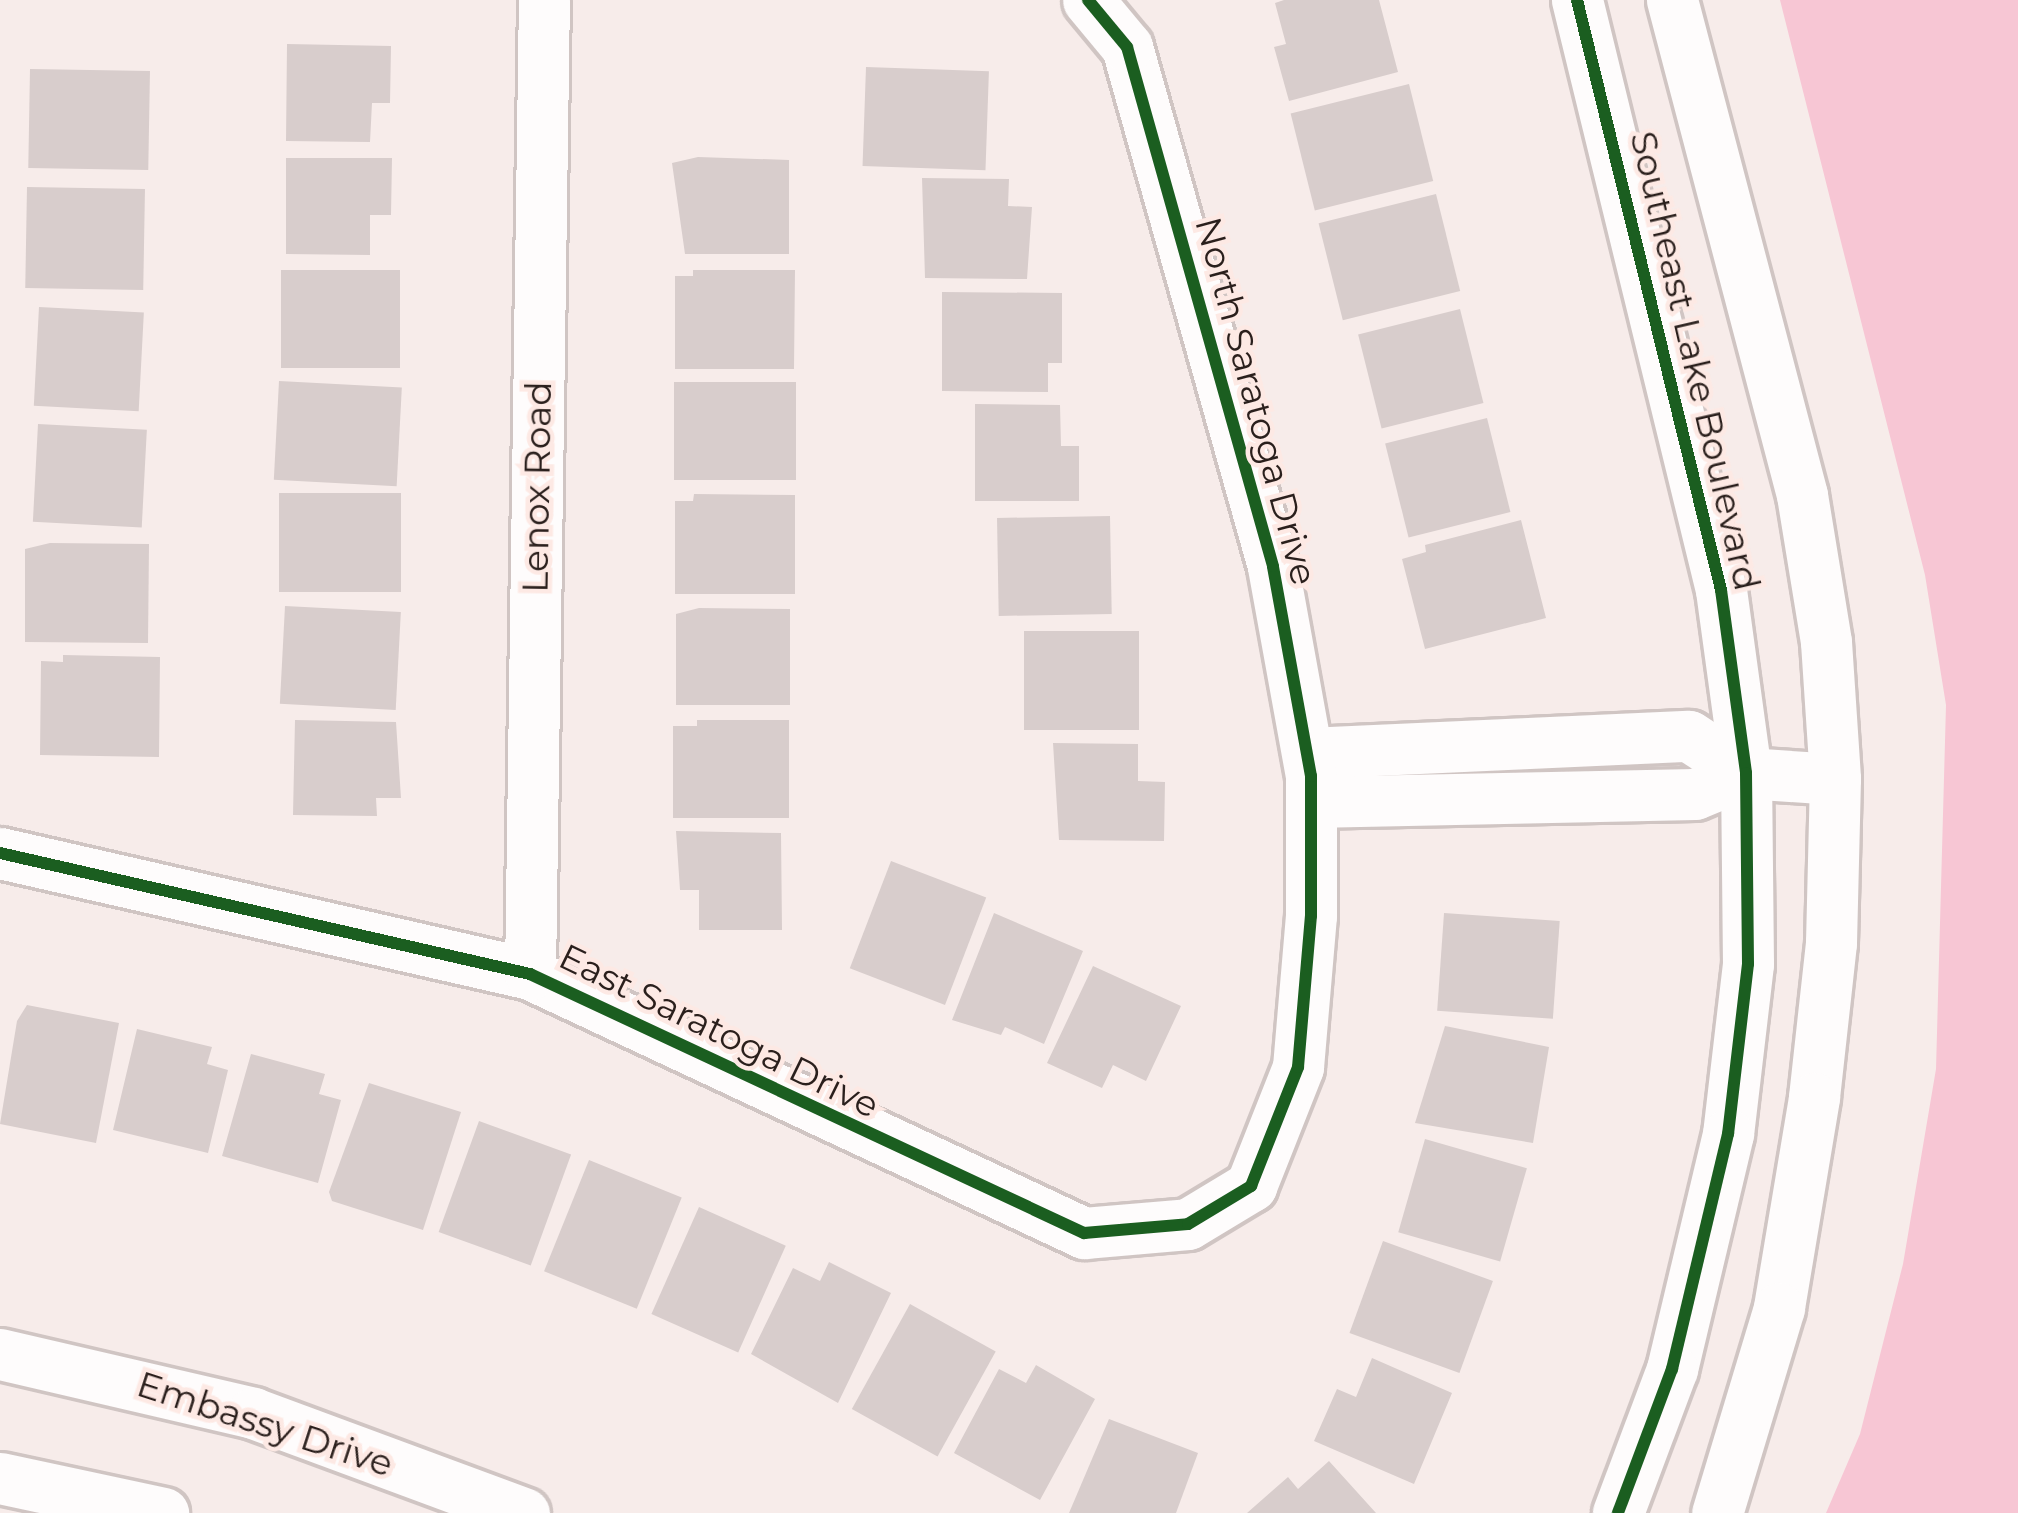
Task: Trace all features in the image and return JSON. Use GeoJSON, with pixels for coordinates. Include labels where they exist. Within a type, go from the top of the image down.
{"type":"FeatureCollection","features":[{"type":"Feature","properties":{"kind":"street","name":"Lenox Road"},"geometry":{"type":"LineString","coordinates":[[530,974],[544,0]]}},
{"type":"Feature","properties":{"kind":"street","name":"North Saratoga Drive"},"geometry":{"type":"LineString","coordinates":[[1088,0],[1127,47],[1274,566],[1310,777],[1298,1067],[1251,1186]]}},
{"type":"Feature","properties":{"kind":"street","name":"Southeast Lake Boulevard"},"geometry":{"type":"LineString","coordinates":[[1577,0],[1721,590],[1746,773],[1748,964],[1728,1134],[1672,1369],[1618,1513]]}},
{"type":"Feature","properties":{"kind":"street","name":"Southeast Lake Boulevard"},"geometry":{"type":"LineString","coordinates":[[1672,0],[1802,495],[1826,642],[1835,779],[1831,943],[1814,1098],[1778,1308],[1717,1513]]}},
{"type":"Feature","properties":{"kind":"street"},"geometry":{"type":"LineString","coordinates":[[1310,777],[1695,794],[1746,773],[1835,779]]}},
{"type":"Feature","properties":{"kind":"street","name":"East Saratoga Drive"},"geometry":{"type":"LineString","coordinates":[[0,853],[530,974],[1084,1233],[1188,1224],[1251,1186]]}},
{"type":"Feature","properties":{"kind":"street","name":"Embassy Drive"},"geometry":{"type":"LineString","coordinates":[[0,1354],[254,1413],[524,1513]]}},
{"type":"Feature","properties":{"kind":"street"},"geometry":{"type":"LineString","coordinates":[[0,1478],[163,1513]]}},
{"type":"Feature","properties":{"kind":"shaded area"},"geometry":{"type":"Polygon","coordinates":[[[1780,0],[2018,0],[2018,1513],[1826,1513],[1860,1434],[1903,1264],[1936,1069],[1946,705],[1925,575],[1780,0]]]}},
{"type":"Feature","properties":{"kind":"building"},"geometry":{"type":"Polygon","coordinates":[[[1379,0],[1398,72],[1289,101],[1274,47],[1286,44],[1275,3],[1379,0]]]}},
{"type":"Feature","properties":{"kind":"building"},"geometry":{"type":"Polygon","coordinates":[[[287,44],[391,46],[390,103],[372,103],[370,142],[286,141],[287,44]]]}},
{"type":"Feature","properties":{"kind":"building"},"geometry":{"type":"Polygon","coordinates":[[[866,67],[989,71],[985,170],[863,166],[866,67]]]}},
{"type":"Feature","properties":{"kind":"building"},"geometry":{"type":"Polygon","coordinates":[[[30,69],[150,71],[148,170],[28,168],[30,69]]]}},
{"type":"Feature","properties":{"kind":"building"},"geometry":{"type":"Polygon","coordinates":[[[1409,84],[1433,181],[1315,211],[1291,114],[1409,84]]]}},
{"type":"Feature","properties":{"kind":"building"},"geometry":{"type":"Polygon","coordinates":[[[698,157],[789,160],[789,254],[685,254],[672,163],[698,157]]]}},
{"type":"Feature","properties":{"kind":"building"},"geometry":{"type":"Polygon","coordinates":[[[286,158],[392,158],[391,215],[370,215],[370,255],[286,254],[286,158]]]}},
{"type":"Feature","properties":{"kind":"building"},"geometry":{"type":"Polygon","coordinates":[[[922,178],[1009,179],[1008,206],[1032,207],[1027,279],[925,278],[922,178]]]}},
{"type":"Feature","properties":{"kind":"building"},"geometry":{"type":"Polygon","coordinates":[[[27,187],[145,189],[143,290],[25,288],[27,187]]]}},
{"type":"Feature","properties":{"kind":"building"},"geometry":{"type":"Polygon","coordinates":[[[1436,194],[1460,291],[1343,320],[1319,223],[1436,194]]]}},
{"type":"Feature","properties":{"kind":"building"},"geometry":{"type":"Polygon","coordinates":[[[281,270],[400,270],[400,368],[281,368],[281,270]]]}},
{"type":"Feature","properties":{"kind":"building"},"geometry":{"type":"Polygon","coordinates":[[[693,270],[795,270],[794,369],[675,369],[675,276],[693,276],[693,270]]]}},
{"type":"Feature","properties":{"kind":"building"},"geometry":{"type":"Polygon","coordinates":[[[942,292],[1062,293],[1062,363],[1048,363],[1048,392],[942,391],[942,292]]]}},
{"type":"Feature","properties":{"kind":"building"},"geometry":{"type":"Polygon","coordinates":[[[39,307],[144,312],[139,411],[34,406],[39,307]]]}},
{"type":"Feature","properties":{"kind":"building"},"geometry":{"type":"Polygon","coordinates":[[[1460,309],[1483,403],[1382,429],[1358,334],[1460,309]]]}},
{"type":"Feature","properties":{"kind":"building"},"geometry":{"type":"Polygon","coordinates":[[[279,381],[402,387],[397,486],[274,480],[279,381]]]}},
{"type":"Feature","properties":{"kind":"building"},"geometry":{"type":"Polygon","coordinates":[[[674,382],[796,382],[796,480],[674,480],[674,382]]]}},
{"type":"Feature","properties":{"kind":"building"},"geometry":{"type":"Polygon","coordinates":[[[975,404],[1060,405],[1061,446],[1079,446],[1079,501],[975,501],[975,404]]]}},
{"type":"Feature","properties":{"kind":"building"},"geometry":{"type":"Polygon","coordinates":[[[1487,418],[1510,512],[1409,538],[1385,443],[1487,418]]]}},
{"type":"Feature","properties":{"kind":"building"},"geometry":{"type":"Polygon","coordinates":[[[38,424],[147,430],[142,528],[33,522],[38,424]]]}},
{"type":"Feature","properties":{"kind":"building"},"geometry":{"type":"Polygon","coordinates":[[[279,493],[401,493],[401,592],[279,592],[279,493]]]}},
{"type":"Feature","properties":{"kind":"building"},"geometry":{"type":"Polygon","coordinates":[[[694,494],[795,495],[795,594],[675,594],[675,501],[693,501],[694,494]]]}},
{"type":"Feature","properties":{"kind":"building"},"geometry":{"type":"Polygon","coordinates":[[[1110,516],[1112,614],[999,616],[997,518],[1110,516]]]}},
{"type":"Feature","properties":{"kind":"building"},"geometry":{"type":"Polygon","coordinates":[[[1521,520],[1546,618],[1425,649],[1402,559],[1426,552],[1425,545],[1521,520]]]}},
{"type":"Feature","properties":{"kind":"building"},"geometry":{"type":"Polygon","coordinates":[[[50,543],[149,544],[148,643],[25,642],[25,549],[50,543]]]}},
{"type":"Feature","properties":{"kind":"building"},"geometry":{"type":"Polygon","coordinates":[[[285,606],[401,612],[396,710],[280,704],[285,606]]]}},
{"type":"Feature","properties":{"kind":"building"},"geometry":{"type":"Polygon","coordinates":[[[699,608],[790,609],[790,705],[676,705],[676,614],[699,608]]]}},
{"type":"Feature","properties":{"kind":"building"},"geometry":{"type":"Polygon","coordinates":[[[1024,631],[1139,631],[1139,730],[1024,730],[1024,631]]]}},
{"type":"Feature","properties":{"kind":"building"},"geometry":{"type":"Polygon","coordinates":[[[63,655],[160,657],[159,757],[40,755],[41,661],[63,662],[63,655]]]}},
{"type":"Feature","properties":{"kind":"building"},"geometry":{"type":"Polygon","coordinates":[[[295,720],[396,722],[401,798],[376,798],[377,816],[293,815],[295,720]]]}},
{"type":"Feature","properties":{"kind":"building"},"geometry":{"type":"Polygon","coordinates":[[[697,720],[789,720],[789,818],[673,818],[673,726],[697,726],[697,720]]]}},
{"type":"Feature","properties":{"kind":"building"},"geometry":{"type":"Polygon","coordinates":[[[1053,743],[1138,744],[1138,781],[1165,782],[1164,841],[1059,840],[1053,743]]]}},
{"type":"Feature","properties":{"kind":"building"},"geometry":{"type":"Polygon","coordinates":[[[676,831],[781,833],[782,930],[699,930],[699,890],[680,890],[676,831]]]}},
{"type":"Feature","properties":{"kind":"building"},"geometry":{"type":"Polygon","coordinates":[[[891,861],[986,898],[945,1005],[850,968],[891,861]]]}},
{"type":"Feature","properties":{"kind":"building"},"geometry":{"type":"Polygon","coordinates":[[[994,913],[1083,951],[1044,1044],[1005,1027],[1001,1035],[952,1020],[994,913]]]}},
{"type":"Feature","properties":{"kind":"building"},"geometry":{"type":"Polygon","coordinates":[[[1444,913],[1560,921],[1553,1019],[1437,1011],[1444,913]]]}},
{"type":"Feature","properties":{"kind":"building"},"geometry":{"type":"Polygon","coordinates":[[[1093,966],[1181,1006],[1146,1081],[1113,1065],[1102,1088],[1047,1063],[1093,966]]]}},
{"type":"Feature","properties":{"kind":"building"},"geometry":{"type":"Polygon","coordinates":[[[27,1005],[119,1023],[96,1143],[0,1124],[17,1021],[27,1005]]]}},
{"type":"Feature","properties":{"kind":"building"},"geometry":{"type":"Polygon","coordinates":[[[1445,1026],[1549,1047],[1533,1143],[1415,1123],[1445,1026]]]}},
{"type":"Feature","properties":{"kind":"building"},"geometry":{"type":"Polygon","coordinates":[[[137,1029],[212,1047],[207,1064],[228,1070],[208,1153],[113,1130],[137,1029]]]}},
{"type":"Feature","properties":{"kind":"building"},"geometry":{"type":"Polygon","coordinates":[[[251,1054],[325,1074],[319,1094],[341,1100],[318,1183],[222,1156],[251,1054]]]}},
{"type":"Feature","properties":{"kind":"building"},"geometry":{"type":"Polygon","coordinates":[[[369,1083],[461,1112],[423,1230],[332,1201],[329,1192],[369,1083]]]}},
{"type":"Feature","properties":{"kind":"building"},"geometry":{"type":"Polygon","coordinates":[[[479,1121],[571,1155],[531,1265],[439,1232],[479,1121]]]}},
{"type":"Feature","properties":{"kind":"building"},"geometry":{"type":"Polygon","coordinates":[[[1425,1139],[1527,1168],[1500,1261],[1398,1232],[1425,1139]]]}},
{"type":"Feature","properties":{"kind":"building"},"geometry":{"type":"Polygon","coordinates":[[[589,1160],[682,1197],[637,1309],[544,1271],[589,1160]]]}},
{"type":"Feature","properties":{"kind":"building"},"geometry":{"type":"Polygon","coordinates":[[[699,1207],[786,1246],[738,1353],[651,1314],[699,1207]]]}},
{"type":"Feature","properties":{"kind":"building"},"geometry":{"type":"Polygon","coordinates":[[[1383,1241],[1493,1281],[1459,1373],[1349,1333],[1383,1241]]]}},
{"type":"Feature","properties":{"kind":"building"},"geometry":{"type":"Polygon","coordinates":[[[829,1262],[891,1293],[838,1403],[751,1354],[793,1268],[820,1281],[829,1262]]]}},
{"type":"Feature","properties":{"kind":"building"},"geometry":{"type":"Polygon","coordinates":[[[910,1304],[996,1352],[938,1456],[852,1409],[910,1304]]]}},
{"type":"Feature","properties":{"kind":"building"},"geometry":{"type":"Polygon","coordinates":[[[1372,1358],[1452,1393],[1414,1484],[1314,1441],[1337,1389],[1356,1397],[1372,1358]]]}},
{"type":"Feature","properties":{"kind":"building"},"geometry":{"type":"Polygon","coordinates":[[[1036,1365],[1095,1399],[1040,1500],[954,1453],[999,1369],[1026,1383],[1036,1365]]]}},
{"type":"Feature","properties":{"kind":"building"},"geometry":{"type":"Polygon","coordinates":[[[1109,1419],[1198,1453],[1176,1513],[1069,1513],[1109,1419]]]}},
{"type":"Feature","properties":{"kind":"building"},"geometry":{"type":"Polygon","coordinates":[[[1329,1461],[1376,1513],[1247,1513],[1288,1477],[1298,1489],[1329,1461]]]}},
{"type":"Feature","properties":{"kind":"cycle path"},"geometry":{"type":"LineString","coordinates":[[0,853],[530,974],[1084,1233],[1188,1224],[1251,1186],[1298,1067],[1311,916],[1311,776],[1273,566],[1127,47],[1088,0]]}},
{"type":"Feature","properties":{"kind":"cycle path"},"geometry":{"type":"LineString","coordinates":[[1577,0],[1721,590],[1746,773],[1748,964],[1728,1134],[1672,1369],[1618,1513]]}}]}
